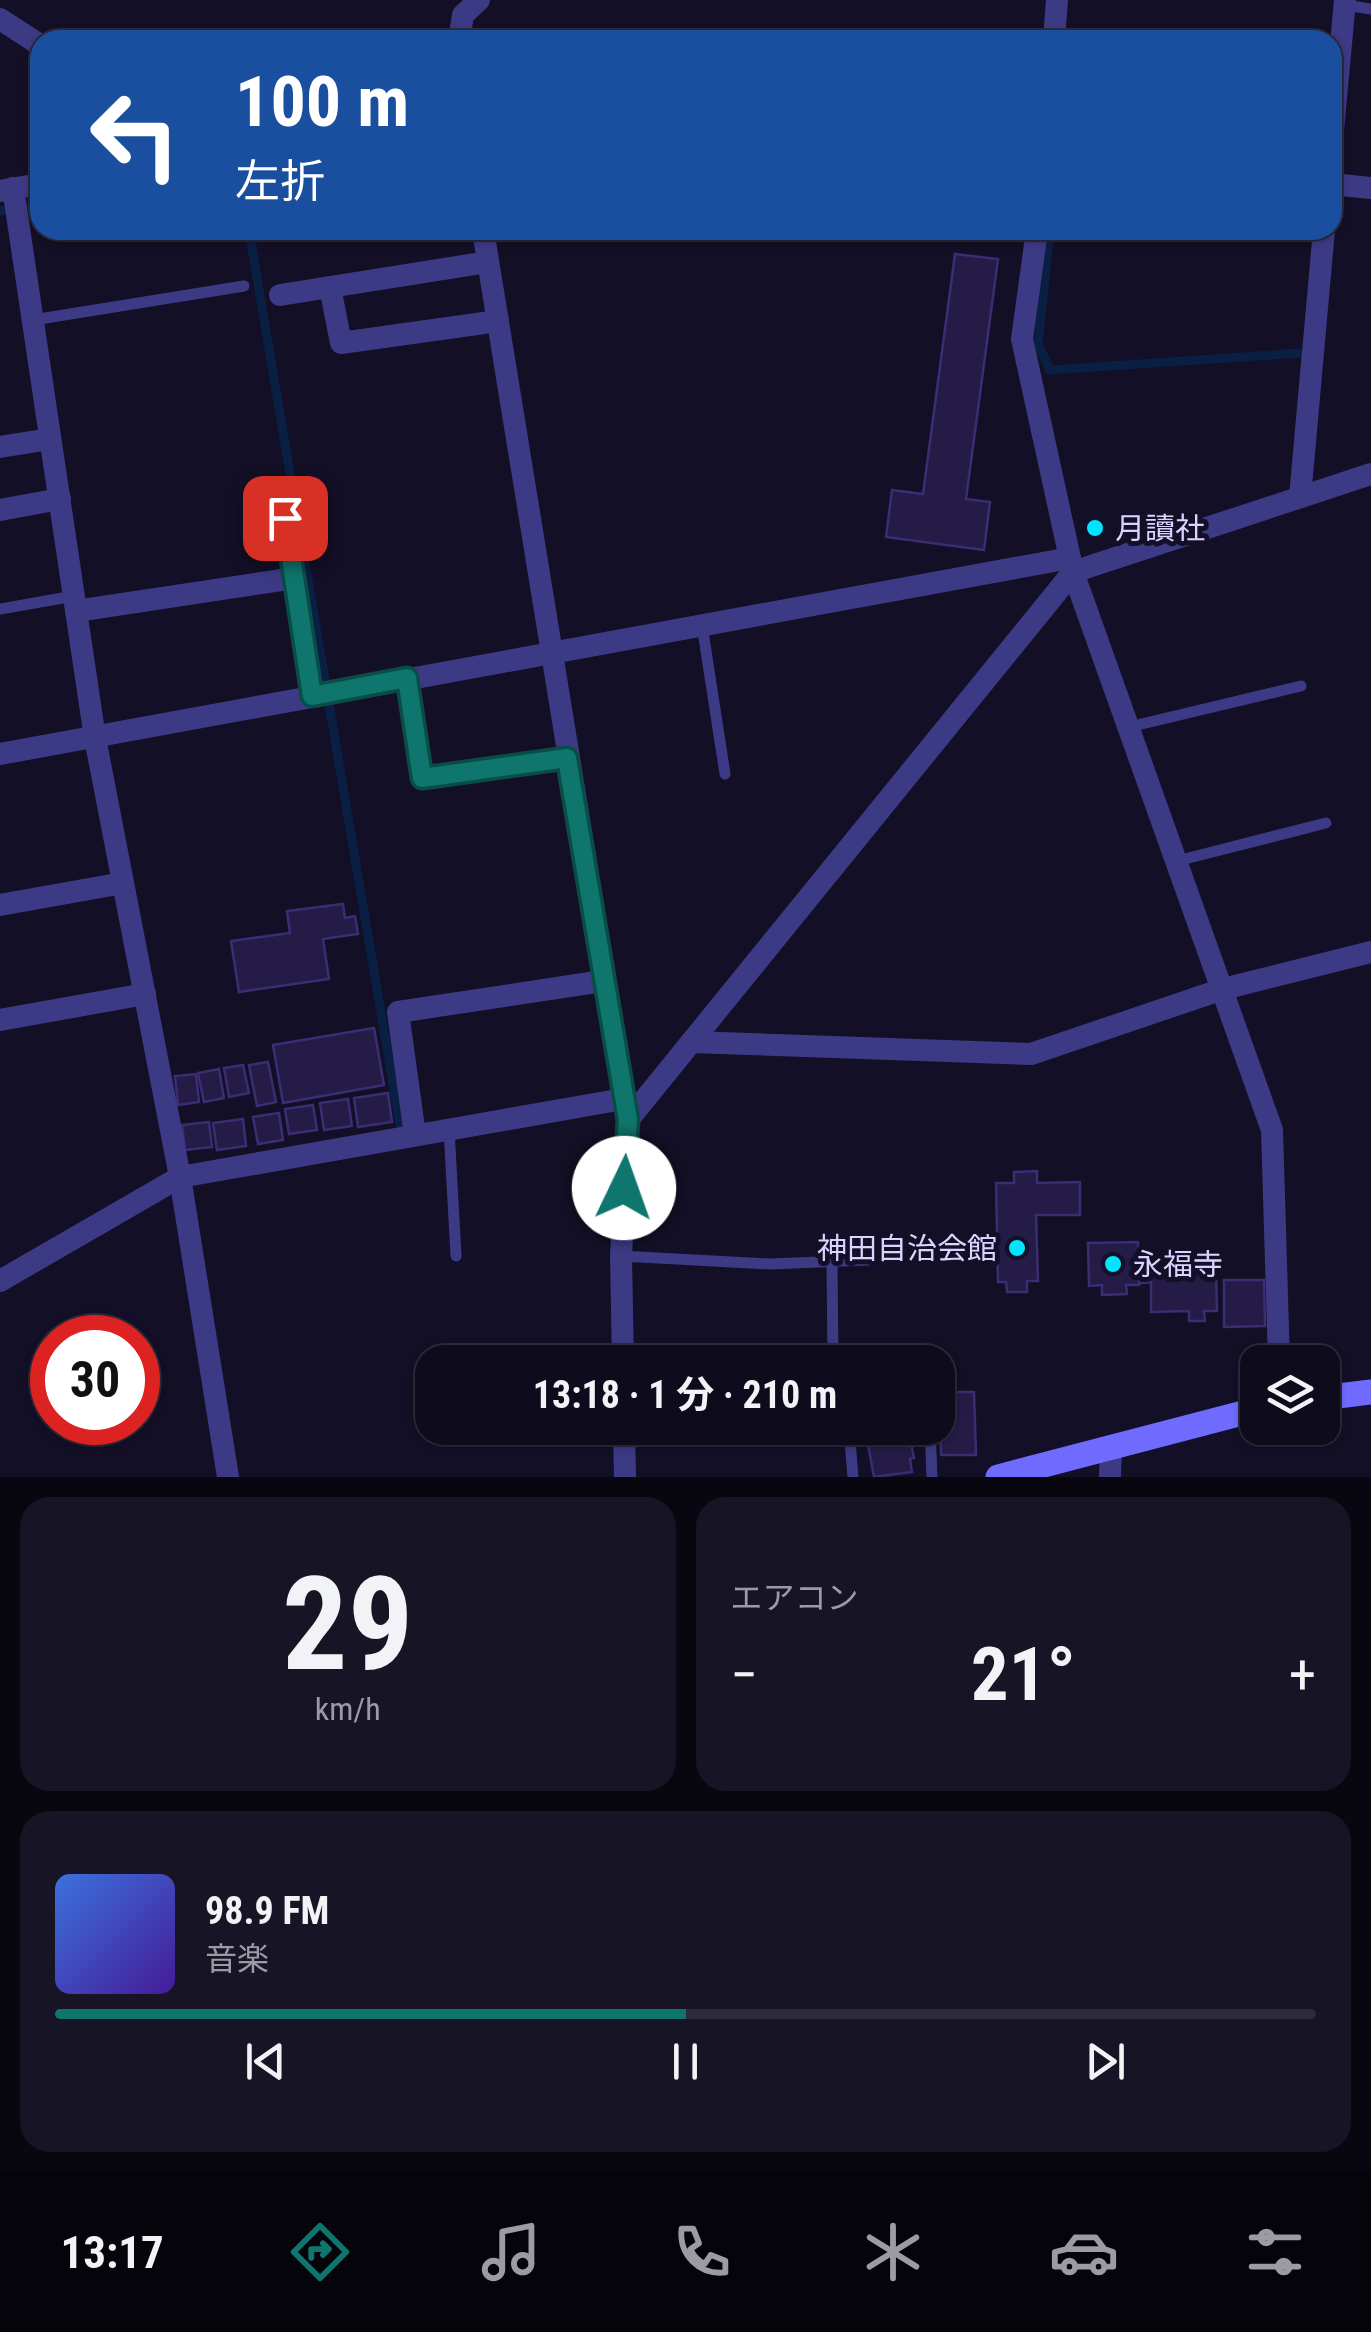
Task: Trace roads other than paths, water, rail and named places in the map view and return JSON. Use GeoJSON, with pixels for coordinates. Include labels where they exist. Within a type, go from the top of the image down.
{"type":"FeatureCollection","features":[{"type":"Feature","properties":{"kind":"street"},"geometry":{"type":"LineString","coordinates":[[461,30],[463,15],[479,0]]}},
{"type":"Feature","properties":{"kind":"street"},"geometry":{"type":"LineString","coordinates":[[1055,30],[1057,0]]}},
{"type":"Feature","properties":{"kind":"street"},"geometry":{"type":"LineString","coordinates":[[1342,35],[1345,3]]}},
{"type":"Feature","properties":{"kind":"street"},"geometry":{"type":"LineString","coordinates":[[0,19],[30,39]]}},
{"type":"Feature","properties":{"kind":"street"},"geometry":{"type":"LineString","coordinates":[[1342,185],[1371,188]]}},
{"type":"Feature","properties":{"kind":"street"},"geometry":{"type":"LineString","coordinates":[[7,189],[33,320],[95,738],[180,1177],[228,1477]]}},
{"type":"Feature","properties":{"kind":"street"},"geometry":{"type":"LineString","coordinates":[[485,240],[625,1110],[623,1345]]}},
{"type":"Feature","properties":{"kind":"street"},"geometry":{"type":"LineString","coordinates":[[1035,240],[1022,339],[1072,565],[1272,1130],[1278,1345]]}},
{"type":"Feature","properties":{"kind":"street"},"geometry":{"type":"LineString","coordinates":[[1300,497],[1323,240]]}},
{"type":"Feature","properties":{"kind":"street"},"geometry":{"type":"LineString","coordinates":[[280,295],[488,262]]}},
{"type":"Feature","properties":{"kind":"street"},"geometry":{"type":"LineString","coordinates":[[330,287],[341,343],[498,321]]}},
{"type":"Feature","properties":{"kind":"street"},"geometry":{"type":"LineString","coordinates":[[0,447],[50,439]]}},
{"type":"Feature","properties":{"kind":"street"},"geometry":{"type":"LineString","coordinates":[[0,754],[702,624],[1072,565],[1371,474]]}},
{"type":"Feature","properties":{"kind":"street"},"geometry":{"type":"LineString","coordinates":[[0,510],[60,500]]}},
{"type":"Feature","properties":{"kind":"street"},"geometry":{"type":"LineString","coordinates":[[285,518],[312,696]]}},
{"type":"Feature","properties":{"kind":"street"},"geometry":{"type":"LineString","coordinates":[[0,1281],[180,1177],[415,1135],[625,1110],[691,1042],[1072,565]]}},
{"type":"Feature","properties":{"kind":"street"},"geometry":{"type":"LineString","coordinates":[[75,603],[294,578]]}},
{"type":"Feature","properties":{"kind":"street"},"geometry":{"type":"LineString","coordinates":[[0,905],[123,883]]}},
{"type":"Feature","properties":{"kind":"street"},"geometry":{"type":"LineString","coordinates":[[691,1042],[1031,1054],[1223,989],[1371,952]]}},
{"type":"Feature","properties":{"kind":"street"},"geometry":{"type":"LineString","coordinates":[[415,1135],[398,1012],[604,981]]}},
{"type":"Feature","properties":{"kind":"street"},"geometry":{"type":"LineString","coordinates":[[0,1020],[145,994]]}},
{"type":"Feature","properties":{"kind":"street"},"geometry":{"type":"LineString","coordinates":[[1340,1396],[1371,1392]]}},
{"type":"Feature","properties":{"kind":"street"},"geometry":{"type":"LineString","coordinates":[[998,1477],[1240,1414]]}},
{"type":"Feature","properties":{"kind":"street"},"geometry":{"type":"LineString","coordinates":[[624,1445],[624,1477]]}},
{"type":"Feature","properties":{"kind":"street"},"geometry":{"type":"LineString","coordinates":[[1110,1477],[1111,1446]]}},
{"type":"Feature","properties":{"kind":"lane"},"geometry":{"type":"LineString","coordinates":[[1345,3],[1371,8]]}},
{"type":"Feature","properties":{"kind":"lane"},"geometry":{"type":"LineString","coordinates":[[33,320],[244,286]]}},
{"type":"Feature","properties":{"kind":"lane"},"geometry":{"type":"LineString","coordinates":[[0,609],[75,603]]}},
{"type":"Feature","properties":{"kind":"lane"},"geometry":{"type":"LineString","coordinates":[[702,624],[725,774]]}},
{"type":"Feature","properties":{"kind":"lane"},"geometry":{"type":"LineString","coordinates":[[407,678],[422,778],[567,758]]}},
{"type":"Feature","properties":{"kind":"lane"},"geometry":{"type":"LineString","coordinates":[[1129,728],[1300,686]]}},
{"type":"Feature","properties":{"kind":"lane"},"geometry":{"type":"LineString","coordinates":[[1177,861],[1326,823]]}},
{"type":"Feature","properties":{"kind":"lane"},"geometry":{"type":"LineString","coordinates":[[449,1130],[456,1256]]}},
{"type":"Feature","properties":{"kind":"lane"},"geometry":{"type":"LineString","coordinates":[[621,1256],[770,1264],[989,1255]]}},
{"type":"Feature","properties":{"kind":"lane"},"geometry":{"type":"LineString","coordinates":[[832,1262],[833,1345]]}},
{"type":"Feature","properties":{"kind":"lane"},"geometry":{"type":"LineString","coordinates":[[851,1445],[854,1477]]}},
{"type":"Feature","properties":{"kind":"lane"},"geometry":{"type":"LineString","coordinates":[[931,1445],[932,1477]]}},
{"type":"Feature","properties":{"kind":"waterway"},"geometry":{"type":"LineString","coordinates":[[0,211],[30,206]]}},
{"type":"Feature","properties":{"kind":"waterway"},"geometry":{"type":"LineString","coordinates":[[251,240],[401,1131]]}},
{"type":"Feature","properties":{"kind":"waterway"},"geometry":{"type":"LineString","coordinates":[[1049,240],[1038,344],[1050,370],[1301,353]]}},
{"type":"Feature","properties":{"kind":"place","name":"月讀社"},"geometry":{"type":"Point","coordinates":[1095,528]}},
{"type":"Feature","properties":{"kind":"place","name":"神田自治会館"},"geometry":{"type":"Point","coordinates":[1017,1248]}},
{"type":"Feature","properties":{"kind":"place","name":"永福寺"},"geometry":{"type":"Point","coordinates":[1113,1264]}}]}
